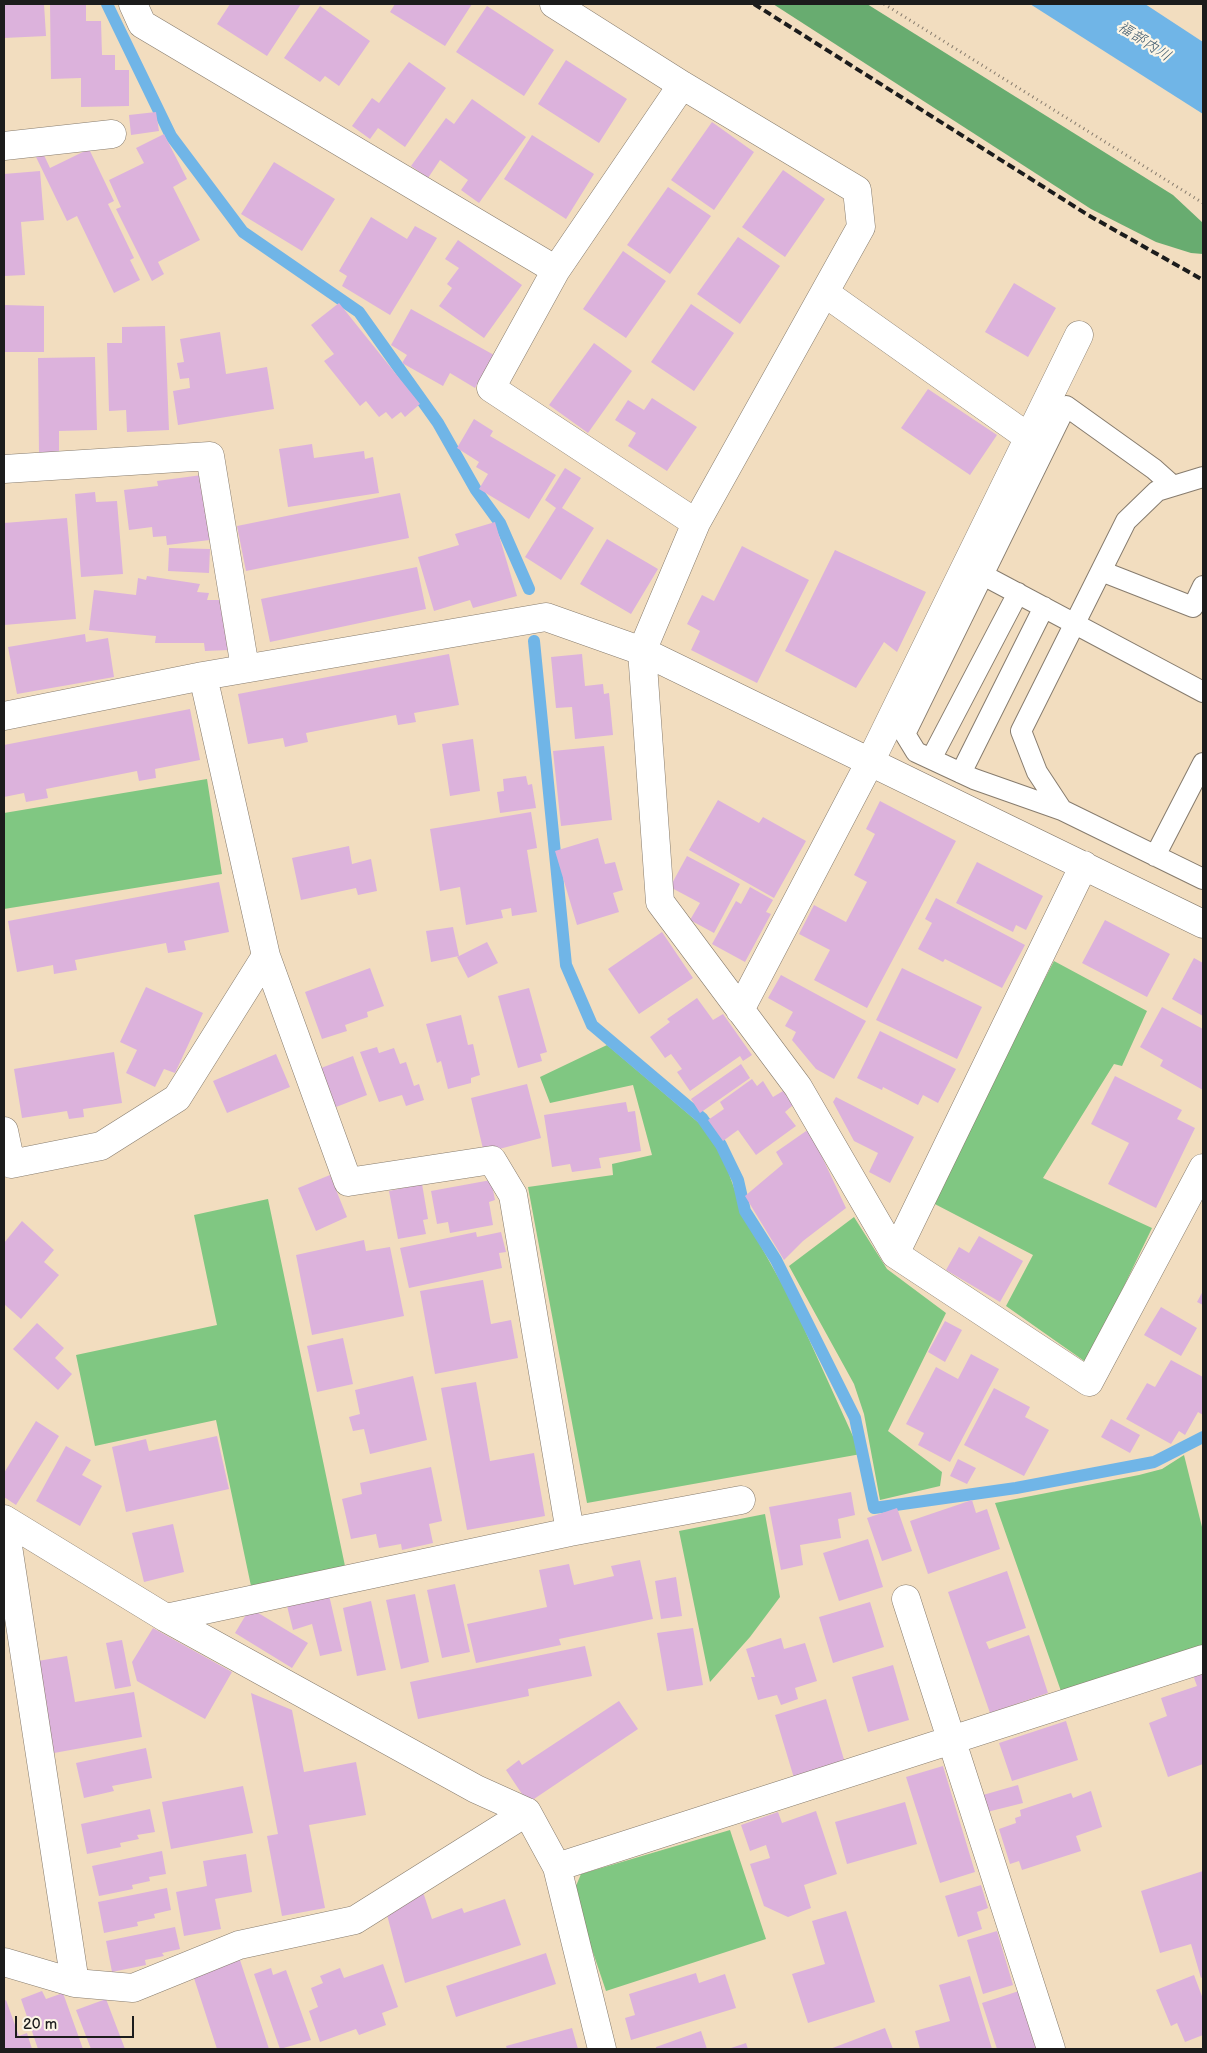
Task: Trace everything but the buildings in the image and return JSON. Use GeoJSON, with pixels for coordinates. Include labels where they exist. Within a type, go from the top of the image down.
{"type":"FeatureCollection","features":[{"type":"Feature","properties":{"kind":"street"},"geometry":{"type":"LineString","coordinates":[[133,4],[142,24],[556,270]]}},
{"type":"Feature","properties":{"kind":"street"},"geometry":{"type":"LineString","coordinates":[[554,4],[682,86],[858,190],[861,227],[696,523],[642,651],[660,902],[798,1087],[895,1254],[1089,1382],[1203,1168]]}},
{"type":"Feature","properties":{"kind":"street"},"geometry":{"type":"LineString","coordinates":[[682,86],[556,270],[491,388],[696,523]]}},
{"type":"Feature","properties":{"kind":"street"},"geometry":{"type":"LineString","coordinates":[[4,146],[112,134]]}},
{"type":"Feature","properties":{"kind":"street"},"geometry":{"type":"LineString","coordinates":[[825,293],[1028,438]]}},
{"type":"Feature","properties":{"kind":"street"},"geometry":{"type":"LineString","coordinates":[[740,1010],[870,762],[1079,335]]}},
{"type":"Feature","properties":{"kind":"street"},"geometry":{"type":"LineString","coordinates":[[4,469],[210,456],[245,668]]}},
{"type":"Feature","properties":{"kind":"street"},"geometry":{"type":"LineString","coordinates":[[4,716],[245,668],[546,617],[642,651],[1203,924]]}},
{"type":"Feature","properties":{"kind":"street"},"geometry":{"type":"LineString","coordinates":[[203,676],[266,956],[348,1182],[492,1160],[513,1195],[570,1532]]}},
{"type":"Feature","properties":{"kind":"street"},"geometry":{"type":"LineString","coordinates":[[895,1254],[1084,865]]}},
{"type":"Feature","properties":{"kind":"street"},"geometry":{"type":"LineString","coordinates":[[4,1132],[11,1164],[101,1146],[177,1098],[266,956]]}},
{"type":"Feature","properties":{"kind":"street"},"geometry":{"type":"LineString","coordinates":[[166,1618],[570,1532],[741,1500]]}},
{"type":"Feature","properties":{"kind":"street"},"geometry":{"type":"LineString","coordinates":[[4,1520],[166,1618],[476,1789],[527,1812],[558,1867],[602,2049]]}},
{"type":"Feature","properties":{"kind":"street"},"geometry":{"type":"LineString","coordinates":[[4,1520],[75,1983]]}},
{"type":"Feature","properties":{"kind":"street"},"geometry":{"type":"LineString","coordinates":[[906,1600],[1051,2049]]}},
{"type":"Feature","properties":{"kind":"street"},"geometry":{"type":"LineString","coordinates":[[558,1867],[1203,1659]]}},
{"type":"Feature","properties":{"kind":"street"},"geometry":{"type":"LineString","coordinates":[[4,1962],[75,1983],[133,1988],[239,1945],[355,1920],[527,1812]]}},
{"type":"Feature","properties":{"kind":"lane"},"geometry":{"type":"LineString","coordinates":[[1173,486],[1154,469],[1066,406],[905,734],[916,752],[932,760],[961,773],[1062,810],[1154,856],[1201,874]]}},
{"type":"Feature","properties":{"kind":"lane"},"geometry":{"type":"LineString","coordinates":[[1062,810],[1038,772],[1021,731],[1126,521],[1157,491],[1203,477]]}},
{"type":"Feature","properties":{"kind":"lane"},"geometry":{"type":"LineString","coordinates":[[1101,571],[1193,607],[1203,586]]}},
{"type":"Feature","properties":{"kind":"lane"},"geometry":{"type":"LineString","coordinates":[[983,575],[1203,692]]}},
{"type":"Feature","properties":{"kind":"lane"},"geometry":{"type":"LineString","coordinates":[[932,760],[1018,593]]}},
{"type":"Feature","properties":{"kind":"lane"},"geometry":{"type":"LineString","coordinates":[[961,773],[1044,607]]}},
{"type":"Feature","properties":{"kind":"lane"},"geometry":{"type":"LineString","coordinates":[[1154,856],[1203,763]]}},
{"type":"Feature","properties":{"kind":"path"},"geometry":{"type":"LineString","coordinates":[[884,4],[1203,203]]}},
{"type":"Feature","properties":{"kind":"green space"},"geometry":{"type":"Polygon","coordinates":[[[773,4],[867,4],[1173,195],[1203,223],[1203,254],[1191,253],[1156,242],[1091,209],[773,4]]]}},
{"type":"Feature","properties":{"kind":"green space"},"geometry":{"type":"Polygon","coordinates":[[[207,779],[222,874],[4,909],[4,813],[207,779]]]}},
{"type":"Feature","properties":{"kind":"green space"},"geometry":{"type":"Polygon","coordinates":[[[1054,961],[1147,1011],[1122,1066],[1114,1064],[1043,1178],[1152,1228],[1087,1363],[1006,1306],[1033,1255],[929,1201],[1054,961]]]}},
{"type":"Feature","properties":{"kind":"green space"},"geometry":{"type":"Polygon","coordinates":[[[607,1045],[699,1123],[723,1157],[744,1216],[792,1302],[861,1454],[587,1503],[528,1187],[613,1175],[612,1164],[652,1155],[633,1085],[550,1103],[540,1077],[607,1045]]]}},
{"type":"Feature","properties":{"kind":"green space"},"geometry":{"type":"Polygon","coordinates":[[[268,1199],[345,1566],[251,1586],[216,1420],[95,1446],[76,1355],[217,1325],[194,1215],[268,1199]]]}},
{"type":"Feature","properties":{"kind":"green space"},"geometry":{"type":"Polygon","coordinates":[[[854,1217],[887,1269],[946,1313],[888,1431],[942,1472],[940,1486],[880,1500],[864,1414],[854,1384],[789,1266],[854,1217]]]}},
{"type":"Feature","properties":{"kind":"green space"},"geometry":{"type":"Polygon","coordinates":[[[1184,1455],[1203,1531],[1203,1650],[1062,1694],[995,1503],[1139,1475],[1162,1469],[1184,1455]]]}},
{"type":"Feature","properties":{"kind":"green space"},"geometry":{"type":"Polygon","coordinates":[[[765,1514],[780,1597],[750,1637],[710,1682],[679,1531],[765,1514]]]}},
{"type":"Feature","properties":{"kind":"green space"},"geometry":{"type":"Polygon","coordinates":[[[730,1830],[766,1939],[606,1991],[573,1893],[581,1874],[730,1830]]]}},
{"type":"Feature","properties":{"kind":"water","name":"福部内川"},"geometry":{"type":"Polygon","coordinates":[[[1030,4],[1145,4],[1203,42],[1203,114],[1030,4]]]}},
{"type":"Feature","properties":{"kind":"waterway"},"geometry":{"type":"LineString","coordinates":[[107,4],[171,136],[243,232],[359,312],[438,423],[476,490],[500,523],[529,589]]}},
{"type":"Feature","properties":{"kind":"waterway"},"geometry":{"type":"LineString","coordinates":[[534,641],[566,965],[592,1025],[702,1118],[721,1145],[738,1180],[745,1211],[776,1260],[855,1418],[874,1508],[1016,1488],[1154,1462],[1203,1437]]}},
{"type":"Feature","properties":{"kind":"railway"},"geometry":{"type":"LineString","coordinates":[[754,4],[1088,215],[1203,280]]}}]}
